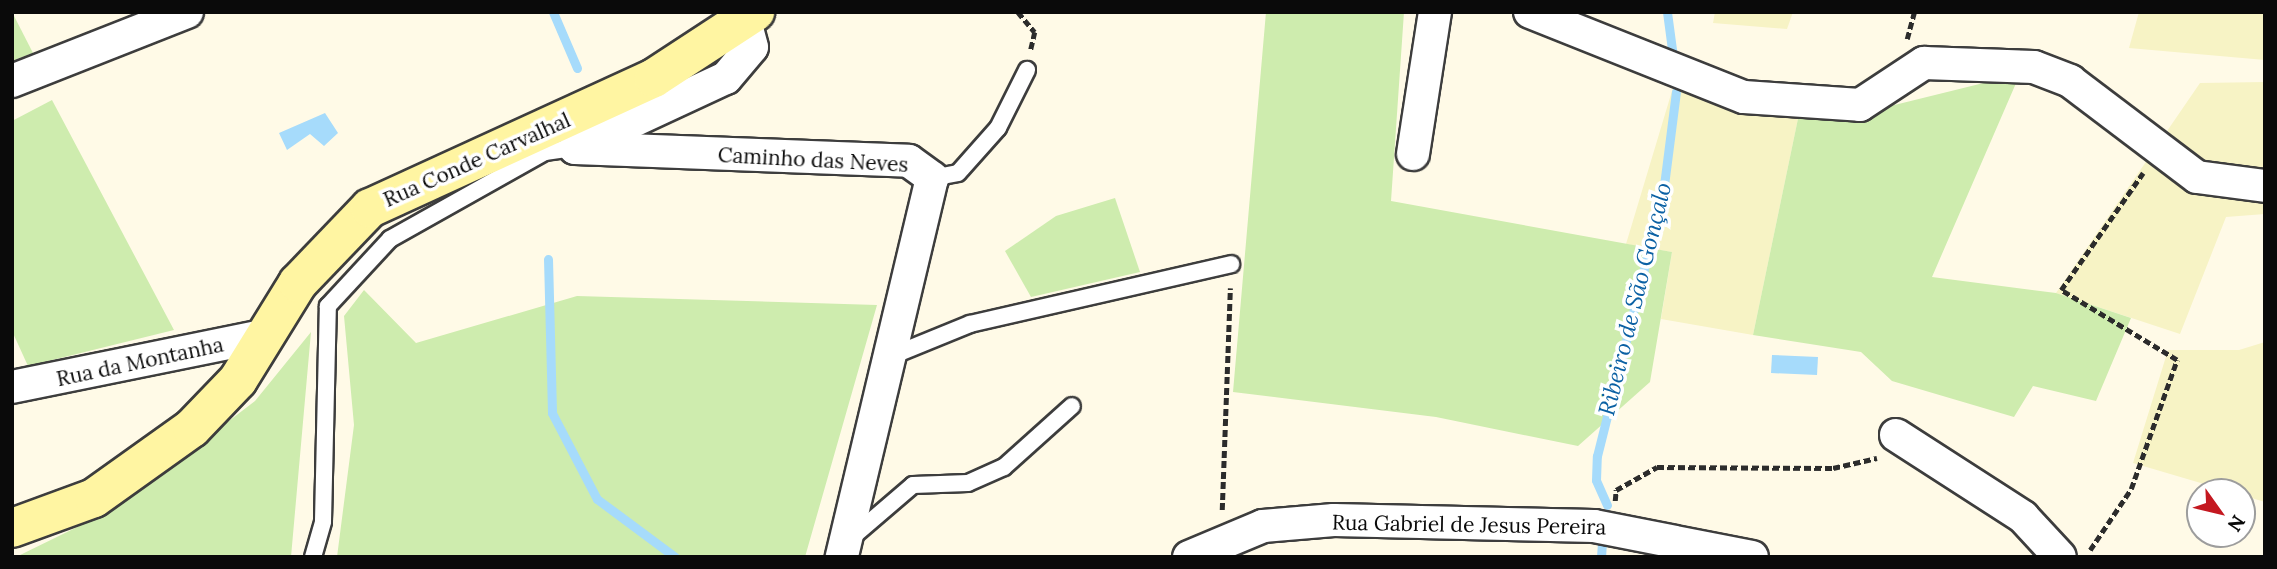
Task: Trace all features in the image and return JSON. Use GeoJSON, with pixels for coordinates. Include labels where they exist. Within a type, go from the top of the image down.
{"type":"FeatureCollection","features":[{"type":"Feature","properties":{"kind":"main road","name":"Rua Conde Carvalhal"},"geometry":{"type":"LineString","coordinates":[[12,528],[60,516],[143,469],[219,399],[268,335],[298,283],[370,208],[654,78],[750,17]]}},
{"type":"Feature","properties":{"kind":"street"},"geometry":{"type":"LineString","coordinates":[[12,81],[187,12]]}},
{"type":"Feature","properties":{"kind":"street"},"geometry":{"type":"LineString","coordinates":[[1413,154],[1435,12]]}},
{"type":"Feature","properties":{"kind":"street"},"geometry":{"type":"LineString","coordinates":[[1530,12],[1744,97],[1860,105],[1924,63],[2034,67],[2070,81],[2159,150],[2210,181],[2265,186]]}},
{"type":"Feature","properties":{"kind":"street"},"geometry":{"type":"LineString","coordinates":[[575,148],[726,78],[752,47],[750,17]]}},
{"type":"Feature","properties":{"kind":"street","name":"Caminho das Neves"},"geometry":{"type":"LineString","coordinates":[[575,148],[909,161],[932,178],[894,355],[845,549]]}},
{"type":"Feature","properties":{"kind":"street","name":"Rua da Montanha"},"geometry":{"type":"LineString","coordinates":[[12,387],[268,335]]}},
{"type":"Feature","properties":{"kind":"street"},"geometry":{"type":"LineString","coordinates":[[1906,442],[2024,517],[2060,557]]}},
{"type":"Feature","properties":{"kind":"street","name":"Rua Gabriel de Jesus Pereira"},"geometry":{"type":"LineString","coordinates":[[1189,557],[1263,526],[1297,522],[1490,523],[1632,530],[1752,557]]}},
{"type":"Feature","properties":{"kind":"lane"},"geometry":{"type":"LineString","coordinates":[[932,178],[958,173],[998,128],[1027,70]]}},
{"type":"Feature","properties":{"kind":"lane"},"geometry":{"type":"LineString","coordinates":[[313,557],[323,521],[328,306],[390,239],[545,152],[575,148]]}},
{"type":"Feature","properties":{"kind":"lane"},"geometry":{"type":"LineString","coordinates":[[894,355],[970,324],[1231,264]]}},
{"type":"Feature","properties":{"kind":"lane"},"geometry":{"type":"LineString","coordinates":[[845,549],[913,485],[968,483],[1004,467],[1072,405]]}},
{"type":"Feature","properties":{"kind":"path"},"geometry":{"type":"LineString","coordinates":[[1018,12],[1035,32]]}},
{"type":"Feature","properties":{"kind":"path"},"geometry":{"type":"LineString","coordinates":[[2086,557],[2131,489],[2178,360],[2061,290],[2159,150]]}},
{"type":"Feature","properties":{"kind":"path"},"geometry":{"type":"LineString","coordinates":[[1221,543],[1231,264]]}},
{"type":"Feature","properties":{"kind":"path"},"geometry":{"type":"LineString","coordinates":[[1616,490],[1657,467],[1833,468],[1906,442]]}},
{"type":"Feature","properties":{"kind":"shaded area"},"geometry":{"type":"Polygon","coordinates":[[[1715,12],[1793,12],[1787,29],[1713,23],[1715,12]]]}},
{"type":"Feature","properties":{"kind":"shaded area"},"geometry":{"type":"Polygon","coordinates":[[[2139,12],[2265,12],[2265,60],[2129,48],[2139,12]]]}},
{"type":"Feature","properties":{"kind":"shaded area"},"geometry":{"type":"Polygon","coordinates":[[[1675,81],[1800,109],[1753,335],[1661,319],[1672,252],[1626,244],[1675,81]]]}},
{"type":"Feature","properties":{"kind":"shaded area"},"geometry":{"type":"Polygon","coordinates":[[[2265,82],[2265,214],[2226,217],[2180,334],[2056,293],[2200,83],[2265,82]]]}},
{"type":"Feature","properties":{"kind":"shaded area"},"geometry":{"type":"Polygon","coordinates":[[[2265,342],[2265,502],[2256,499],[2256,478],[2186,479],[2133,463],[2168,350],[2239,350],[2265,342]]]}},
{"type":"Feature","properties":{"kind":"green space"},"geometry":{"type":"Polygon","coordinates":[[[12,12],[33,53],[12,61],[12,12]]]}},
{"type":"Feature","properties":{"kind":"green space"},"geometry":{"type":"Polygon","coordinates":[[[1266,12],[1404,12],[1391,201],[1672,252],[1650,382],[1578,446],[1436,417],[1233,392],[1266,12]]]}},
{"type":"Feature","properties":{"kind":"green space"},"geometry":{"type":"Polygon","coordinates":[[[2020,74],[1932,277],[2056,293],[2131,318],[2096,401],[2033,386],[2014,417],[1892,381],[1861,352],[1753,335],[1800,109],[1858,114],[2020,74]]]}},
{"type":"Feature","properties":{"kind":"green space"},"geometry":{"type":"Polygon","coordinates":[[[52,100],[174,330],[28,366],[12,331],[12,121],[52,100]]]}},
{"type":"Feature","properties":{"kind":"green space"},"geometry":{"type":"Polygon","coordinates":[[[1115,198],[1140,272],[1031,297],[1005,251],[1056,216],[1115,198]]]}},
{"type":"Feature","properties":{"kind":"green space"},"geometry":{"type":"Polygon","coordinates":[[[364,290],[416,343],[577,296],[877,305],[805,557],[337,557],[354,425],[344,316],[364,290]]]}},
{"type":"Feature","properties":{"kind":"green space"},"geometry":{"type":"Polygon","coordinates":[[[311,332],[291,557],[16,557],[114,509],[255,401],[311,332]]]}},
{"type":"Feature","properties":{"kind":"water"},"geometry":{"type":"Polygon","coordinates":[[[325,113],[338,133],[324,146],[310,134],[287,150],[279,133],[325,113]]]}},
{"type":"Feature","properties":{"kind":"water"},"geometry":{"type":"Polygon","coordinates":[[[1772,355],[1818,357],[1817,375],[1771,373],[1772,355]]]}},
{"type":"Feature","properties":{"kind":"waterway"},"geometry":{"type":"LineString","coordinates":[[553,12],[577,68]]}},
{"type":"Feature","properties":{"kind":"waterway","name":"Ribeiro de São Gonçalo"},"geometry":{"type":"LineString","coordinates":[[1667,12],[1673,57]]}},
{"type":"Feature","properties":{"kind":"waterway","name":"Ribeiro de São Gonçalo"},"geometry":{"type":"LineString","coordinates":[[1607,505],[1596,480],[1597,456],[1663,193],[1676,92]]}},
{"type":"Feature","properties":{"kind":"waterway"},"geometry":{"type":"LineString","coordinates":[[548,259],[552,413],[597,499],[675,557]]}},
{"type":"Feature","properties":{"kind":"waterway","name":"Ribeiro de São Gonçalo"},"geometry":{"type":"LineString","coordinates":[[1601,557],[1602,542]]}}]}
